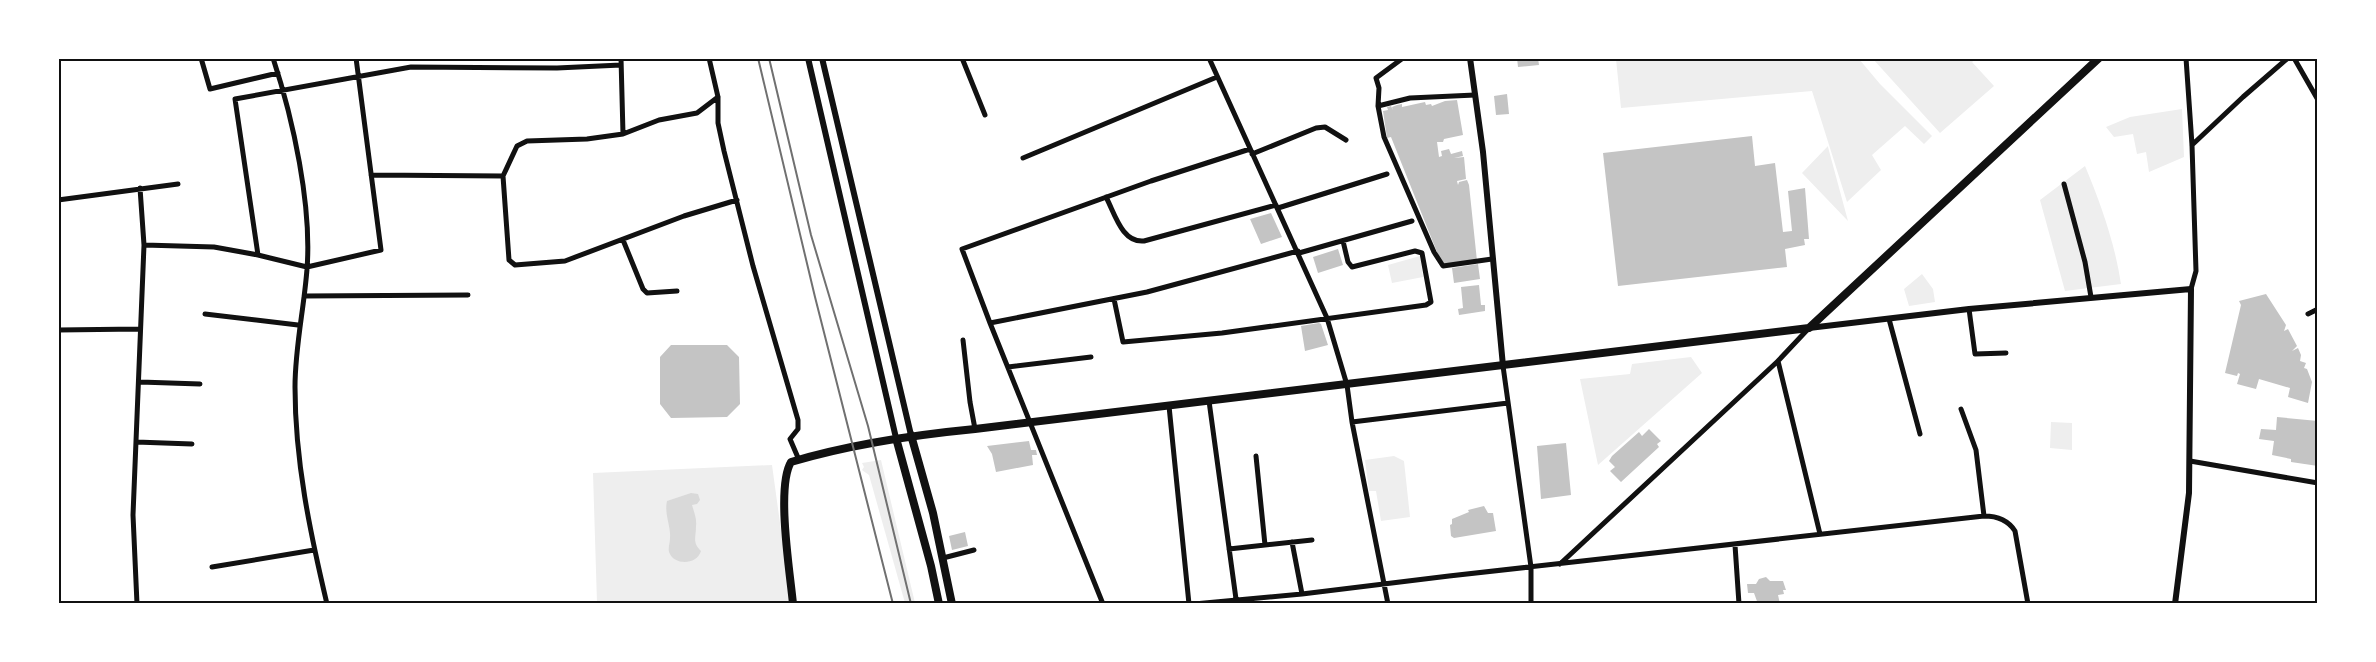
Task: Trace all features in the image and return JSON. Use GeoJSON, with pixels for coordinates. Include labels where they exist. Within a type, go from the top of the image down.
{"type":"FeatureCollection","features":[{"type":"Feature","properties":{"kind":"main road"},"geometry":{"type":"LineString","coordinates":[[793,603],[785,520],[785,482],[786,471],[791,462],[801,459],[838,449],[911,435],[1030,423],[1809,328],[2099,58]]}},
{"type":"Feature","properties":{"kind":"main road"},"geometry":{"type":"LineString","coordinates":[[911,435],[943,558],[952,603]]}},
{"type":"Feature","properties":{"kind":"main road"},"geometry":{"type":"LineString","coordinates":[[896,438],[939,603]]}},
{"type":"Feature","properties":{"kind":"street"},"geometry":{"type":"LineString","coordinates":[[201,58],[210,89],[278,74]]}},
{"type":"Feature","properties":{"kind":"street"},"geometry":{"type":"LineString","coordinates":[[273,58],[283,90],[303,185],[307,226],[307,267],[298,325],[295,387],[298,463],[314,550],[327,603]]}},
{"type":"Feature","properties":{"kind":"street"},"geometry":{"type":"LineString","coordinates":[[144,245],[214,247],[307,267],[381,250],[356,58]]}},
{"type":"Feature","properties":{"kind":"street"},"geometry":{"type":"LineString","coordinates":[[499,68],[501,58]]}},
{"type":"Feature","properties":{"kind":"street"},"geometry":{"type":"LineString","coordinates":[[709,58],[718,97],[718,123],[753,266],[798,420],[798,429],[790,439],[801,459]]}},
{"type":"Feature","properties":{"kind":"street"},"geometry":{"type":"LineString","coordinates":[[808,58],[896,438]]}},
{"type":"Feature","properties":{"kind":"street"},"geometry":{"type":"LineString","coordinates":[[822,58],[911,435]]}},
{"type":"Feature","properties":{"kind":"street"},"geometry":{"type":"LineString","coordinates":[[962,58],[985,115]]}},
{"type":"Feature","properties":{"kind":"street"},"geometry":{"type":"LineString","coordinates":[[1209,58],[1327,318],[1347,385],[1352,422],[1388,603]]}},
{"type":"Feature","properties":{"kind":"street"},"geometry":{"type":"LineString","coordinates":[[1390,58],[1394,65]]}},
{"type":"Feature","properties":{"kind":"street"},"geometry":{"type":"LineString","coordinates":[[1403,58],[1376,78],[1379,88],[1378,106],[1384,137],[1438,261],[1443,266],[1450,266],[1492,259]]}},
{"type":"Feature","properties":{"kind":"street"},"geometry":{"type":"LineString","coordinates":[[1470,58],[1482,152],[1503,366],[1531,567],[1531,603]]}},
{"type":"Feature","properties":{"kind":"street"},"geometry":{"type":"LineString","coordinates":[[2175,603],[2189,493],[2191,289],[2196,271],[2192,145],[2186,58]]}},
{"type":"Feature","properties":{"kind":"street"},"geometry":{"type":"LineString","coordinates":[[2192,145],[2288,58]]}},
{"type":"Feature","properties":{"kind":"street"},"geometry":{"type":"LineString","coordinates":[[2294,58],[2318,100]]}},
{"type":"Feature","properties":{"kind":"street"},"geometry":{"type":"LineString","coordinates":[[258,255],[235,99],[411,67],[499,68],[621,62],[623,134]]}},
{"type":"Feature","properties":{"kind":"street"},"geometry":{"type":"LineString","coordinates":[[1023,158],[1217,77]]}},
{"type":"Feature","properties":{"kind":"street"},"geometry":{"type":"LineString","coordinates":[[1378,106],[1410,98],[1475,94]]}},
{"type":"Feature","properties":{"kind":"street"},"geometry":{"type":"LineString","coordinates":[[718,97],[697,113],[659,120],[623,134],[587,139],[527,141],[517,146],[503,176],[509,260],[515,264],[565,261],[684,216],[737,200]]}},
{"type":"Feature","properties":{"kind":"street"},"geometry":{"type":"LineString","coordinates":[[1103,603],[962,249],[1106,197],[1251,152],[1316,128],[1325,127],[1346,140]]}},
{"type":"Feature","properties":{"kind":"street"},"geometry":{"type":"LineString","coordinates":[[1106,197],[1126,236],[1135,242],[1277,207],[1387,174]]}},
{"type":"Feature","properties":{"kind":"street"},"geometry":{"type":"LineString","coordinates":[[371,175],[503,176]]}},
{"type":"Feature","properties":{"kind":"street"},"geometry":{"type":"LineString","coordinates":[[58,200],[178,184]]}},
{"type":"Feature","properties":{"kind":"street"},"geometry":{"type":"LineString","coordinates":[[2064,184],[2085,262],[2091,297]]}},
{"type":"Feature","properties":{"kind":"street"},"geometry":{"type":"LineString","coordinates":[[137,603],[133,515],[144,245],[140,188]]}},
{"type":"Feature","properties":{"kind":"street"},"geometry":{"type":"LineString","coordinates":[[990,323],[1114,299],[1342,242],[1412,221]]}},
{"type":"Feature","properties":{"kind":"street"},"geometry":{"type":"LineString","coordinates":[[623,240],[643,289],[647,293],[677,291]]}},
{"type":"Feature","properties":{"kind":"street"},"geometry":{"type":"LineString","coordinates":[[1114,299],[1123,342],[1222,333],[1426,305],[1431,302],[1422,253],[1415,251],[1352,267],[1348,262],[1342,242]]}},
{"type":"Feature","properties":{"kind":"street"},"geometry":{"type":"LineString","coordinates":[[1560,564],[1778,361],[1809,328],[1969,309],[2191,289]]}},
{"type":"Feature","properties":{"kind":"street"},"geometry":{"type":"LineString","coordinates":[[304,296],[468,295]]}},
{"type":"Feature","properties":{"kind":"street"},"geometry":{"type":"LineString","coordinates":[[1969,309],[1975,354],[2006,353]]}},
{"type":"Feature","properties":{"kind":"street"},"geometry":{"type":"LineString","coordinates":[[2308,314],[2318,309]]}},
{"type":"Feature","properties":{"kind":"street"},"geometry":{"type":"LineString","coordinates":[[205,314],[298,325]]}},
{"type":"Feature","properties":{"kind":"street"},"geometry":{"type":"LineString","coordinates":[[1888,319],[1920,434]]}},
{"type":"Feature","properties":{"kind":"street"},"geometry":{"type":"LineString","coordinates":[[58,330],[139,329]]}},
{"type":"Feature","properties":{"kind":"street"},"geometry":{"type":"LineString","coordinates":[[963,340],[975,429]]}},
{"type":"Feature","properties":{"kind":"street"},"geometry":{"type":"LineString","coordinates":[[1008,367],[1091,357]]}},
{"type":"Feature","properties":{"kind":"street"},"geometry":{"type":"LineString","coordinates":[[1778,361],[1820,534]]}},
{"type":"Feature","properties":{"kind":"street"},"geometry":{"type":"LineString","coordinates":[[140,382],[200,384]]}},
{"type":"Feature","properties":{"kind":"street"},"geometry":{"type":"LineString","coordinates":[[1209,401],[1236,599]]}},
{"type":"Feature","properties":{"kind":"street"},"geometry":{"type":"LineString","coordinates":[[1352,422],[1508,403]]}},
{"type":"Feature","properties":{"kind":"street"},"geometry":{"type":"LineString","coordinates":[[1169,406],[1189,603]]}},
{"type":"Feature","properties":{"kind":"street"},"geometry":{"type":"LineString","coordinates":[[1960,409],[1976,450],[1984,516]]}},
{"type":"Feature","properties":{"kind":"street"},"geometry":{"type":"LineString","coordinates":[[136,442],[192,444]]}},
{"type":"Feature","properties":{"kind":"street"},"geometry":{"type":"LineString","coordinates":[[1256,456],[1265,545]]}},
{"type":"Feature","properties":{"kind":"street"},"geometry":{"type":"LineString","coordinates":[[2190,461],[2318,483]]}},
{"type":"Feature","properties":{"kind":"street"},"geometry":{"type":"LineString","coordinates":[[1194,603],[1302,594],[1993,516],[2010,523],[2015,531],[2028,603]]}},
{"type":"Feature","properties":{"kind":"street"},"geometry":{"type":"LineString","coordinates":[[1229,549],[1312,540]]}},
{"type":"Feature","properties":{"kind":"street"},"geometry":{"type":"LineString","coordinates":[[1292,542],[1302,594]]}},
{"type":"Feature","properties":{"kind":"street"},"geometry":{"type":"LineString","coordinates":[[1735,545],[1739,603]]}},
{"type":"Feature","properties":{"kind":"street"},"geometry":{"type":"LineString","coordinates":[[212,567],[314,550]]}},
{"type":"Feature","properties":{"kind":"street"},"geometry":{"type":"LineString","coordinates":[[943,558],[974,550]]}},
{"type":"Feature","properties":{"kind":"shaded area"},"geometry":{"type":"Polygon","coordinates":[[[1616,59],[1859,59],[1880,84],[1932,136],[1924,144],[1905,126],[1872,155],[1881,170],[1847,202],[1812,91],[1621,108],[1616,59]]]}},
{"type":"Feature","properties":{"kind":"shaded area"},"geometry":{"type":"Polygon","coordinates":[[[1873,59],[1976,59],[1972,62],[1994,86],[1940,133],[1873,59]]]}},
{"type":"Feature","properties":{"kind":"shaded area"},"geometry":{"type":"Polygon","coordinates":[[[2182,109],[2184,157],[2149,172],[2146,152],[2137,154],[2133,134],[2114,137],[2106,127],[2130,117],[2182,109]]]}},
{"type":"Feature","properties":{"kind":"shaded area"},"geometry":{"type":"Polygon","coordinates":[[[1828,147],[1848,221],[1802,173],[1828,147]]]}},
{"type":"Feature","properties":{"kind":"shaded area"},"geometry":{"type":"Polygon","coordinates":[[[2085,166],[2107,224],[2121,284],[2065,291],[2040,200],[2085,166]]]}},
{"type":"Feature","properties":{"kind":"shaded area"},"geometry":{"type":"Polygon","coordinates":[[[1420,256],[1423,277],[1392,283],[1388,265],[1420,256]]]}},
{"type":"Feature","properties":{"kind":"shaded area"},"geometry":{"type":"Polygon","coordinates":[[[1922,274],[1933,289],[1935,302],[1909,306],[1904,289],[1922,274]]]}},
{"type":"Feature","properties":{"kind":"shaded area"},"geometry":{"type":"Polygon","coordinates":[[[1691,357],[1702,373],[1598,465],[1580,379],[1630,374],[1632,364],[1691,357]]]}},
{"type":"Feature","properties":{"kind":"shaded area"},"geometry":{"type":"Polygon","coordinates":[[[2051,422],[2072,423],[2072,450],[2050,448],[2051,422]]]}},
{"type":"Feature","properties":{"kind":"shaded area"},"geometry":{"type":"Polygon","coordinates":[[[1394,456],[1404,461],[1410,517],[1381,521],[1376,491],[1369,491],[1365,460],[1394,456]]]}},
{"type":"Feature","properties":{"kind":"shaded area"},"geometry":{"type":"Polygon","coordinates":[[[881,460],[915,603],[905,603],[869,475],[862,470],[864,467],[862,463],[881,460]]]}},
{"type":"Feature","properties":{"kind":"shaded area"},"geometry":{"type":"Polygon","coordinates":[[[772,465],[791,603],[597,603],[593,473],[772,465]]]}},
{"type":"Feature","properties":{"kind":"shaded area"},"geometry":{"type":"Polygon","coordinates":[[[691,493],[698,494],[700,500],[697,504],[692,505],[696,521],[695,542],[701,551],[695,559],[680,562],[669,552],[667,501],[691,493]]]}},
{"type":"Feature","properties":{"kind":"building"},"geometry":{"type":"Polygon","coordinates":[[[1517,58],[1538,58],[1539,65],[1518,67],[1517,58]]]}},
{"type":"Feature","properties":{"kind":"building"},"geometry":{"type":"Polygon","coordinates":[[[1507,94],[1509,114],[1496,115],[1494,96],[1507,94]]]}},
{"type":"Feature","properties":{"kind":"building"},"geometry":{"type":"Polygon","coordinates":[[[1457,100],[1463,135],[1437,142],[1439,157],[1442,156],[1441,151],[1449,149],[1451,154],[1462,151],[1463,156],[1454,158],[1464,157],[1466,179],[1457,181],[1458,185],[1459,182],[1467,180],[1469,185],[1477,261],[1445,265],[1441,262],[1391,137],[1387,138],[1383,111],[1388,110],[1387,107],[1391,106],[1393,110],[1392,107],[1402,104],[1402,107],[1425,102],[1426,105],[1431,104],[1432,106],[1445,101],[1457,100]]]}},
{"type":"Feature","properties":{"kind":"building"},"geometry":{"type":"Polygon","coordinates":[[[1752,136],[1755,166],[1775,163],[1783,232],[1792,231],[1788,191],[1805,188],[1809,239],[1804,239],[1805,245],[1785,249],[1787,267],[1618,286],[1603,153],[1752,136]]]}},
{"type":"Feature","properties":{"kind":"building"},"geometry":{"type":"Polygon","coordinates":[[[1271,213],[1282,237],[1261,244],[1250,219],[1271,213]]]}},
{"type":"Feature","properties":{"kind":"building"},"geometry":{"type":"Polygon","coordinates":[[[1338,249],[1343,265],[1318,273],[1313,257],[1338,249]]]}},
{"type":"Feature","properties":{"kind":"building"},"geometry":{"type":"Polygon","coordinates":[[[1478,264],[1480,279],[1454,283],[1452,268],[1478,264]]]}},
{"type":"Feature","properties":{"kind":"building"},"geometry":{"type":"Polygon","coordinates":[[[1479,285],[1481,305],[1485,305],[1485,311],[1459,315],[1458,309],[1463,308],[1461,287],[1479,285]]]}},
{"type":"Feature","properties":{"kind":"building"},"geometry":{"type":"Polygon","coordinates":[[[2266,294],[2286,325],[2284,331],[2288,329],[2297,346],[2292,351],[2298,348],[2301,355],[2300,361],[2306,363],[2304,368],[2307,369],[2312,382],[2308,403],[2288,397],[2290,388],[2259,379],[2256,389],[2237,384],[2240,374],[2238,373],[2237,376],[2225,373],[2241,305],[2239,301],[2266,294]]]}},
{"type":"Feature","properties":{"kind":"building"},"geometry":{"type":"Polygon","coordinates":[[[1319,323],[1328,345],[1305,351],[1301,326],[1319,323]]]}},
{"type":"Feature","properties":{"kind":"building"},"geometry":{"type":"Polygon","coordinates":[[[671,345],[727,345],[739,357],[740,404],[727,417],[671,418],[660,404],[660,357],[671,345]]]}},
{"type":"Feature","properties":{"kind":"building"},"geometry":{"type":"Polygon","coordinates":[[[2277,417],[2318,421],[2318,466],[2291,462],[2291,459],[2272,455],[2274,441],[2259,439],[2261,429],[2276,430],[2277,417]]]}},
{"type":"Feature","properties":{"kind":"building"},"geometry":{"type":"Polygon","coordinates":[[[1649,429],[1661,441],[1657,444],[1659,447],[1621,482],[1610,471],[1615,467],[1609,461],[1639,432],[1642,436],[1649,429]]]}},
{"type":"Feature","properties":{"kind":"building"},"geometry":{"type":"Polygon","coordinates":[[[1029,441],[1031,450],[1036,450],[1037,455],[1032,455],[1033,465],[996,472],[992,454],[987,446],[1029,441]]]}},
{"type":"Feature","properties":{"kind":"building"},"geometry":{"type":"Polygon","coordinates":[[[1566,443],[1571,495],[1541,499],[1537,446],[1566,443]]]}},
{"type":"Feature","properties":{"kind":"building"},"geometry":{"type":"Polygon","coordinates":[[[1484,506],[1488,513],[1493,513],[1496,531],[1454,538],[1451,536],[1452,519],[1469,512],[1468,510],[1484,506]]]}},
{"type":"Feature","properties":{"kind":"building"},"geometry":{"type":"Polygon","coordinates":[[[965,532],[968,546],[952,550],[949,536],[965,532]]]}},
{"type":"Feature","properties":{"kind":"building"},"geometry":{"type":"Polygon","coordinates":[[[1766,577],[1770,581],[1783,581],[1786,590],[1783,590],[1784,594],[1778,595],[1780,604],[1758,604],[1754,593],[1748,593],[1747,584],[1756,584],[1759,579],[1766,577]]]}},
{"type":"Feature","properties":{"kind":"railway"},"geometry":{"type":"LineString","coordinates":[[758,58],[815,297],[893,604]]}},
{"type":"Feature","properties":{"kind":"railway"},"geometry":{"type":"LineString","coordinates":[[769,58],[811,235],[868,426],[911,604]]}}]}
